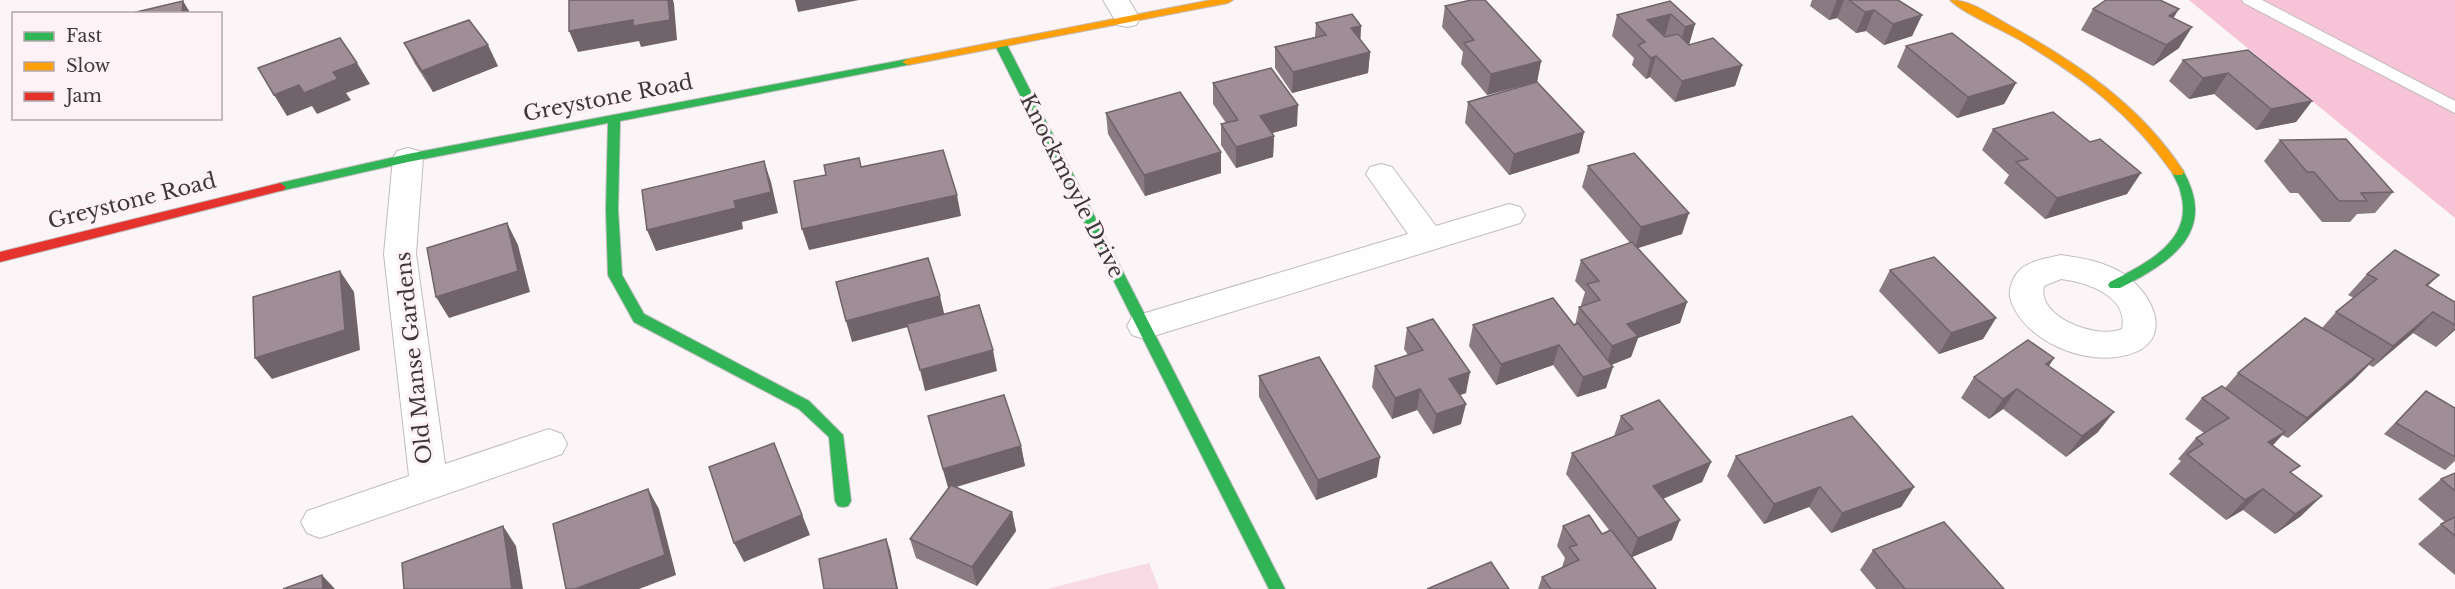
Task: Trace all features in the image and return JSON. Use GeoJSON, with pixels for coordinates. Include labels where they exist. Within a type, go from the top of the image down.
{"type":"FeatureCollection","features":[{"type":"Feature","properties":{"kind":"street","name":"Greystone Road"},"geometry":{"type":"LineString","coordinates":[[0,257],[212,202],[408,158],[1000,45],[1122,9],[1228,0]]}},
{"type":"Feature","properties":{"kind":"street"},"geometry":{"type":"LineString","coordinates":[[1955,0],[2092,81],[2116,101],[2174,164],[2192,202],[2191,219],[2183,234],[2161,258],[2140,273],[2115,285]]}},
{"type":"Feature","properties":{"kind":"street","name":"Knockmoyle Drive"},"geometry":{"type":"LineString","coordinates":[[1000,45],[1277,589]]}},
{"type":"Feature","properties":{"kind":"street"},"geometry":{"type":"LineString","coordinates":[[614,118],[612,210],[615,275],[639,318],[804,405],[836,435],[843,501]]}},
{"type":"Feature","properties":{"kind":"street","name":"Old Manse Gardens"},"geometry":{"type":"LineString","coordinates":[[408,158],[400,254],[429,485]]}},
{"type":"Feature","properties":{"kind":"street"},"geometry":{"type":"LineString","coordinates":[[1381,174],[1428,238]]}},
{"type":"Feature","properties":{"kind":"street"},"geometry":{"type":"LineString","coordinates":[[1144,326],[1509,215]]}},
{"type":"Feature","properties":{"kind":"street","name":"Old Manse Gardens"},"geometry":{"type":"LineString","coordinates":[[320,522],[549,444]]}},
{"type":"Feature","properties":{"kind":"lane"},"geometry":{"type":"LineString","coordinates":[[2250,0],[2455,108]]}},
{"type":"Feature","properties":{"kind":"shaded area"},"geometry":{"type":"Polygon","coordinates":[[[2189,0],[2455,0],[2455,218],[2189,0]]]}},
{"type":"Feature","properties":{"kind":"shaded area"},"geometry":{"type":"Polygon","coordinates":[[[1149,563],[1159,589],[1047,589],[1149,563]]]}},
{"type":"Feature","properties":{"kind":"building"},"geometry":{"type":"Polygon","coordinates":[[[569,0],[668,0],[670,20],[633,26],[633,20],[569,31],[569,0]]]}},
{"type":"Feature","properties":{"kind":"building"},"geometry":{"type":"Polygon","coordinates":[[[1471,0],[1485,0],[1541,61],[1491,74],[1464,43],[1474,40],[1445,6],[1471,0]]]}},
{"type":"Feature","properties":{"kind":"building"},"geometry":{"type":"Polygon","coordinates":[[[1849,0],[1898,0],[1922,15],[1893,24],[1874,10],[1865,12],[1849,0]]]}},
{"type":"Feature","properties":{"kind":"building"},"geometry":{"type":"Polygon","coordinates":[[[2106,0],[2160,0],[2179,9],[2169,16],[2192,27],[2166,45],[2093,9],[2106,0]]]}},
{"type":"Feature","properties":{"kind":"building"},"geometry":{"type":"Polygon","coordinates":[[[183,1],[182,12],[136,12],[183,1]]]}},
{"type":"Feature","properties":{"kind":"building"},"geometry":{"type":"Polygon","coordinates":[[[1670,1],[1695,24],[1685,27],[1671,14],[1647,20],[1665,37],[1678,34],[1689,45],[1713,38],[1742,65],[1682,81],[1656,56],[1651,58],[1638,45],[1645,42],[1617,15],[1670,1]]]}},
{"type":"Feature","properties":{"kind":"building"},"geometry":{"type":"Polygon","coordinates":[[[1352,14],[1361,26],[1351,28],[1370,52],[1293,72],[1275,47],[1326,35],[1316,23],[1352,14]]]}},
{"type":"Feature","properties":{"kind":"building"},"geometry":{"type":"Polygon","coordinates":[[[469,20],[488,45],[422,71],[404,43],[469,20]]]}},
{"type":"Feature","properties":{"kind":"building"},"geometry":{"type":"Polygon","coordinates":[[[1952,33],[2016,83],[1968,97],[1906,46],[1952,33]]]}},
{"type":"Feature","properties":{"kind":"building"},"geometry":{"type":"Polygon","coordinates":[[[340,38],[357,63],[333,72],[338,79],[304,93],[299,85],[274,95],[258,68],[340,38]]]}},
{"type":"Feature","properties":{"kind":"building"},"geometry":{"type":"Polygon","coordinates":[[[2248,50],[2312,101],[2271,109],[2228,73],[2203,78],[2183,60],[2248,50]]]}},
{"type":"Feature","properties":{"kind":"building"},"geometry":{"type":"Polygon","coordinates":[[[1271,68],[1298,105],[1260,116],[1274,136],[1236,147],[1221,124],[1238,120],[1213,83],[1271,68]]]}},
{"type":"Feature","properties":{"kind":"building"},"geometry":{"type":"Polygon","coordinates":[[[1537,82],[1584,132],[1514,154],[1468,102],[1537,82]]]}},
{"type":"Feature","properties":{"kind":"building"},"geometry":{"type":"Polygon","coordinates":[[[1180,92],[1221,152],[1144,175],[1106,113],[1180,92]]]}},
{"type":"Feature","properties":{"kind":"building"},"geometry":{"type":"Polygon","coordinates":[[[2053,112],[2090,142],[2100,139],[2141,173],[2057,198],[2016,162],[2028,159],[1993,129],[2053,112]]]}},
{"type":"Feature","properties":{"kind":"building"},"geometry":{"type":"Polygon","coordinates":[[[2346,139],[2393,192],[2361,193],[2367,201],[2339,201],[2314,172],[2307,172],[2280,140],[2346,139]]]}},
{"type":"Feature","properties":{"kind":"building"},"geometry":{"type":"Polygon","coordinates":[[[943,150],[957,195],[802,229],[794,181],[826,175],[824,165],[859,158],[861,167],[943,150]]]}},
{"type":"Feature","properties":{"kind":"building"},"geometry":{"type":"Polygon","coordinates":[[[1634,153],[1689,213],[1641,227],[1588,166],[1634,153]]]}},
{"type":"Feature","properties":{"kind":"building"},"geometry":{"type":"Polygon","coordinates":[[[764,161],[771,192],[734,201],[736,208],[647,230],[642,190],[764,161]]]}},
{"type":"Feature","properties":{"kind":"building"},"geometry":{"type":"Polygon","coordinates":[[[507,223],[518,271],[436,297],[427,248],[507,223]]]}},
{"type":"Feature","properties":{"kind":"building"},"geometry":{"type":"Polygon","coordinates":[[[1632,242],[1687,302],[1627,324],[1638,336],[1612,346],[1579,307],[1600,300],[1587,284],[1599,281],[1581,260],[1632,242]]]}},
{"type":"Feature","properties":{"kind":"building"},"geometry":{"type":"Polygon","coordinates":[[[2395,250],[2439,275],[2426,285],[2455,302],[2455,325],[2433,312],[2393,346],[2336,312],[2377,279],[2367,274],[2395,250]]]}},
{"type":"Feature","properties":{"kind":"building"},"geometry":{"type":"Polygon","coordinates":[[[1934,257],[1996,318],[1951,333],[1890,270],[1934,257]]]}},
{"type":"Feature","properties":{"kind":"building"},"geometry":{"type":"Polygon","coordinates":[[[928,258],[940,296],[846,321],[836,282],[928,258]]]}},
{"type":"Feature","properties":{"kind":"building"},"geometry":{"type":"Polygon","coordinates":[[[340,271],[345,330],[255,358],[253,297],[340,271]]]}},
{"type":"Feature","properties":{"kind":"building"},"geometry":{"type":"Polygon","coordinates":[[[1553,298],[1574,325],[1578,323],[1613,367],[1583,377],[1559,345],[1501,364],[1473,325],[1553,298]]]}},
{"type":"Feature","properties":{"kind":"building"},"geometry":{"type":"Polygon","coordinates":[[[979,305],[993,350],[920,370],[907,324],[979,305]]]}},
{"type":"Feature","properties":{"kind":"building"},"geometry":{"type":"Polygon","coordinates":[[[2305,318],[2374,359],[2307,418],[2238,373],[2305,318]]]}},
{"type":"Feature","properties":{"kind":"building"},"geometry":{"type":"Polygon","coordinates":[[[1433,319],[1470,372],[1449,379],[1466,404],[1436,414],[1420,389],[1395,398],[1375,366],[1423,350],[1407,328],[1433,319]]]}},
{"type":"Feature","properties":{"kind":"building"},"geometry":{"type":"Polygon","coordinates":[[[2028,340],[2054,358],[2046,364],[2114,412],[2082,436],[2017,389],[2003,399],[1974,377],[2028,340]]]}},
{"type":"Feature","properties":{"kind":"building"},"geometry":{"type":"Polygon","coordinates":[[[1319,357],[1380,457],[1318,480],[1259,376],[1319,357]]]}},
{"type":"Feature","properties":{"kind":"building"},"geometry":{"type":"Polygon","coordinates":[[[2222,386],[2285,432],[2268,442],[2300,466],[2290,472],[2322,496],[2295,514],[2263,489],[2245,500],[2187,454],[2203,444],[2196,438],[2229,418],[2202,398],[2222,386]]]}},
{"type":"Feature","properties":{"kind":"building"},"geometry":{"type":"Polygon","coordinates":[[[2426,391],[2455,408],[2455,457],[2396,423],[2426,391]]]}},
{"type":"Feature","properties":{"kind":"building"},"geometry":{"type":"Polygon","coordinates":[[[1004,395],[1021,446],[943,469],[928,416],[1004,395]]]}},
{"type":"Feature","properties":{"kind":"building"},"geometry":{"type":"Polygon","coordinates":[[[1659,400],[1711,462],[1653,486],[1680,520],[1638,538],[1572,453],[1633,429],[1621,416],[1659,400]]]}},
{"type":"Feature","properties":{"kind":"building"},"geometry":{"type":"Polygon","coordinates":[[[1852,416],[1914,487],[1842,513],[1820,487],[1774,504],[1736,456],[1852,416]]]}},
{"type":"Feature","properties":{"kind":"building"},"geometry":{"type":"Polygon","coordinates":[[[774,443],[802,515],[734,543],[709,467],[774,443]]]}},
{"type":"Feature","properties":{"kind":"building"},"geometry":{"type":"Polygon","coordinates":[[[2455,473],[2455,491],[2441,479],[2455,473]]]}},
{"type":"Feature","properties":{"kind":"building"},"geometry":{"type":"Polygon","coordinates":[[[951,485],[1012,512],[972,567],[910,539],[951,485]]]}},
{"type":"Feature","properties":{"kind":"building"},"geometry":{"type":"Polygon","coordinates":[[[648,489],[665,555],[575,589],[566,589],[553,524],[648,489]]]}},
{"type":"Feature","properties":{"kind":"building"},"geometry":{"type":"Polygon","coordinates":[[[1589,515],[1602,534],[1611,530],[1656,589],[1551,589],[1542,577],[1579,560],[1569,547],[1577,545],[1563,526],[1589,515]]]}},
{"type":"Feature","properties":{"kind":"building"},"geometry":{"type":"Polygon","coordinates":[[[2455,517],[2455,536],[2441,524],[2455,517]]]}},
{"type":"Feature","properties":{"kind":"building"},"geometry":{"type":"Polygon","coordinates":[[[1944,522],[2004,589],[1905,589],[1873,550],[1944,522]]]}},
{"type":"Feature","properties":{"kind":"building"},"geometry":{"type":"Polygon","coordinates":[[[503,526],[512,589],[404,589],[402,563],[503,526]]]}},
{"type":"Feature","properties":{"kind":"building"},"geometry":{"type":"Polygon","coordinates":[[[886,539],[897,589],[824,589],[819,559],[886,539]]]}},
{"type":"Feature","properties":{"kind":"building"},"geometry":{"type":"Polygon","coordinates":[[[1491,562],[1509,589],[1427,589],[1491,562]]]}},
{"type":"Feature","properties":{"kind":"building"},"geometry":{"type":"Polygon","coordinates":[[[322,575],[323,589],[283,589],[322,575]]]}},
{"type":"Feature","properties":{"kind":"traffic: fast"},"geometry":{"type":"LineString","coordinates":[[1001,45],[1277,589]]}},
{"type":"Feature","properties":{"kind":"traffic: fast"},"geometry":{"type":"LineString","coordinates":[[280,187],[408,158],[908,62]]}},
{"type":"Feature","properties":{"kind":"traffic: fast"},"geometry":{"type":"LineString","coordinates":[[614,118],[612,210],[615,275],[639,318],[804,405],[836,435],[843,501]]}},
{"type":"Feature","properties":{"kind":"traffic: fast"},"geometry":{"type":"LineString","coordinates":[[2115,285],[2151,266],[2166,255],[2187,228],[2190,212],[2188,193],[2178,172]]}},
{"type":"Feature","properties":{"kind":"traffic: slow"},"geometry":{"type":"LineString","coordinates":[[908,62],[1228,0]]}},
{"type":"Feature","properties":{"kind":"traffic: slow"},"geometry":{"type":"LineString","coordinates":[[1955,0],[2048,52],[2107,93],[2134,116],[2178,172]]}},
{"type":"Feature","properties":{"kind":"traffic: jam"},"geometry":{"type":"LineString","coordinates":[[0,257],[280,187]]}}]}
